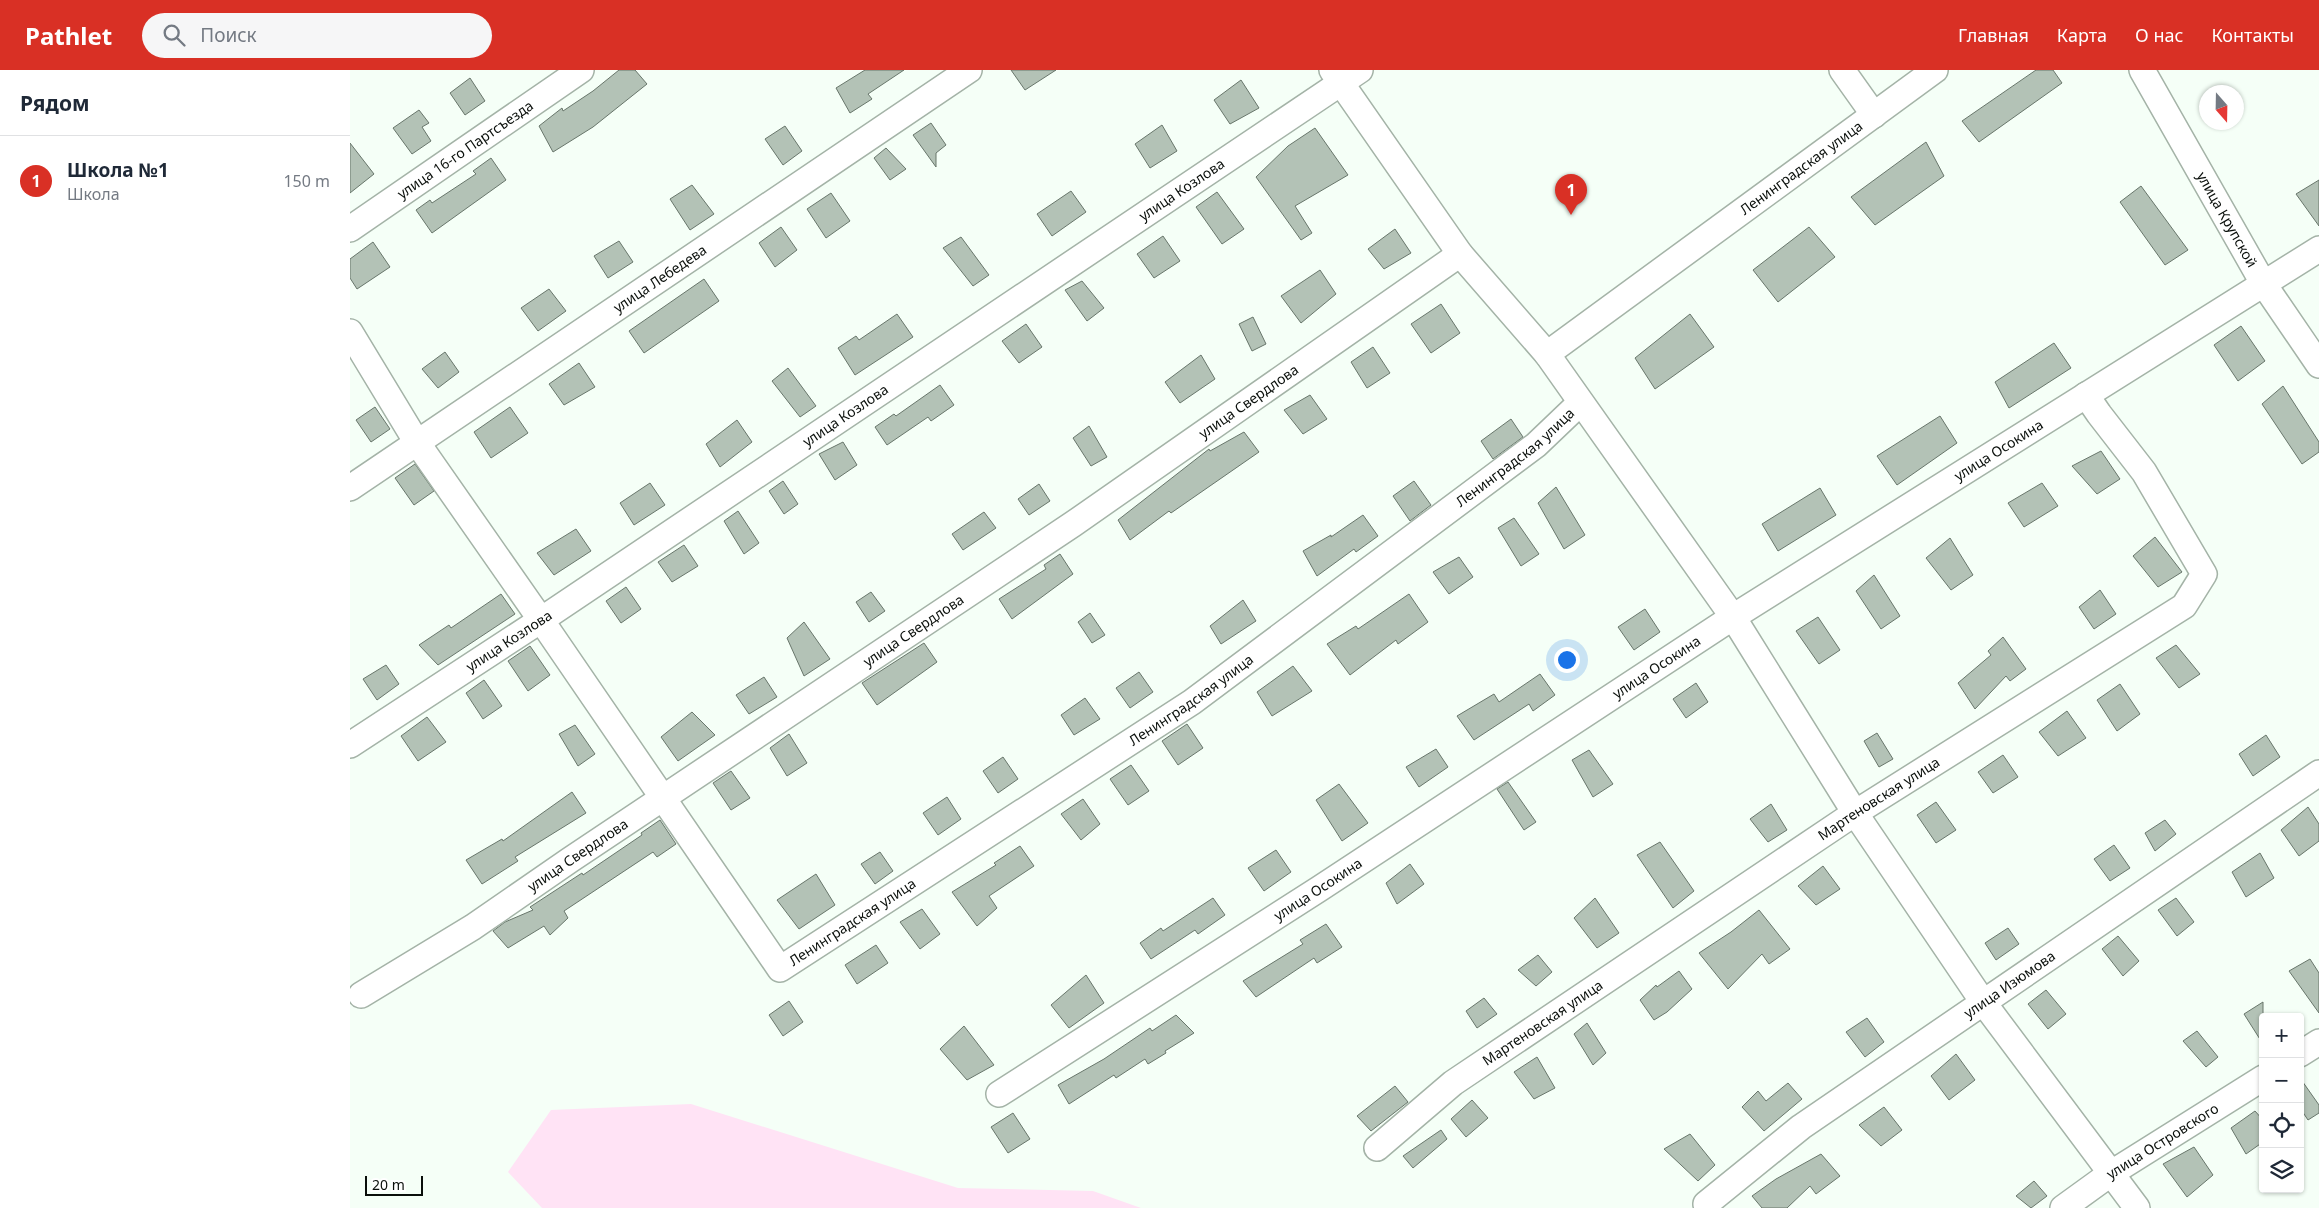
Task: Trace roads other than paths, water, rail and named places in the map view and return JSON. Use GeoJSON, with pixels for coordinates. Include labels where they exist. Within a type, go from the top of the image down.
{"type":"FeatureCollection","features":[{"type":"Feature","properties":{"kind":"street","name":"улица 16-го Партсъезда"},"geometry":{"type":"LineString","coordinates":[[350,230],[581,70]]}},
{"type":"Feature","properties":{"kind":"street","name":"улица Лебедева"},"geometry":{"type":"LineString","coordinates":[[350,488],[416,441],[969,70]]}},
{"type":"Feature","properties":{"kind":"street"},"geometry":{"type":"LineString","coordinates":[[1842,70],[1874,115]]}},
{"type":"Feature","properties":{"kind":"street","name":"Ленинградская улица"},"geometry":{"type":"LineString","coordinates":[[1547,354],[1935,70]]}},
{"type":"Feature","properties":{"kind":"street","name":"улица Крупской"},"geometry":{"type":"LineString","coordinates":[[2142,70],[2263,283],[2319,365]]}},
{"type":"Feature","properties":{"kind":"street"},"geometry":{"type":"LineString","coordinates":[[1344,74],[1460,254],[1547,354],[1733,617],[1855,813],[1983,1002],[2137,1208]]}},
{"type":"Feature","properties":{"kind":"street","name":"улица Козлова"},"geometry":{"type":"LineString","coordinates":[[350,745],[541,620],[1344,74]]}},
{"type":"Feature","properties":{"kind":"street","name":"улица Осокина"},"geometry":{"type":"LineString","coordinates":[[999,1094],[1319,889],[1733,617],[2319,249]]}},
{"type":"Feature","properties":{"kind":"street","name":"улица Свердлова"},"geometry":{"type":"LineString","coordinates":[[362,995],[474,927],[662,798],[1073,524],[1460,254]]}},
{"type":"Feature","properties":{"kind":"street"},"geometry":{"type":"LineString","coordinates":[[350,332],[416,441],[662,798]]}},
{"type":"Feature","properties":{"kind":"street","name":"Мартеновская улица"},"geometry":{"type":"LineString","coordinates":[[1377,1148],[1452,1083],[1855,813],[2184,606],[2204,574],[2144,472],[2099,414],[2086,394]]}},
{"type":"Feature","properties":{"kind":"street","name":"Ленинградская улица"},"geometry":{"type":"LineString","coordinates":[[662,798],[780,969],[1192,702],[1536,444],[1580,403]]}},
{"type":"Feature","properties":{"kind":"street","name":"улица Изюмова"},"geometry":{"type":"LineString","coordinates":[[1706,1204],[1801,1127],[2319,773]]}},
{"type":"Feature","properties":{"kind":"street"},"geometry":{"type":"LineString","coordinates":[[2304,1051],[2319,1042]]}},
{"type":"Feature","properties":{"kind":"street","name":"улица Островского"},"geometry":{"type":"LineString","coordinates":[[2063,1208],[2110,1174],[2259,1081]]}},
{"type":"Feature","properties":{"kind":"place","name":"Школа №1"},"geometry":{"type":"Point","coordinates":[1571,215]}}]}
